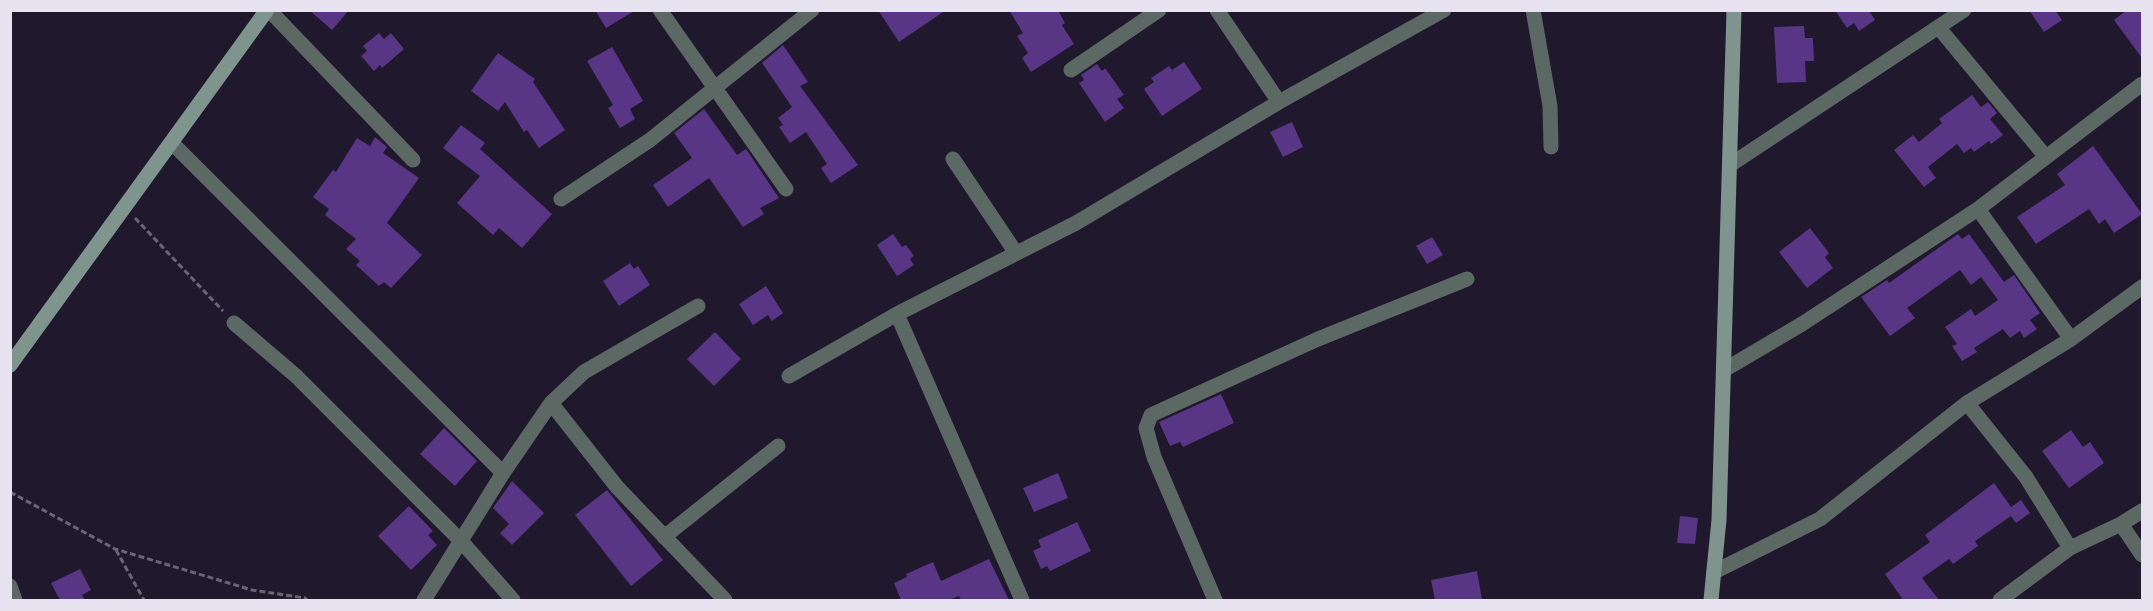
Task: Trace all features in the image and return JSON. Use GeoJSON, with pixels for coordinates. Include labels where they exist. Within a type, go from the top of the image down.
{"type":"FeatureCollection","features":[{"type":"Feature","properties":{"kind":"street"},"geometry":{"type":"LineString","coordinates":[[10,365],[268,10],[413,160]]}},
{"type":"Feature","properties":{"kind":"street"},"geometry":{"type":"LineString","coordinates":[[660,10],[786,189]]}},
{"type":"Feature","properties":{"kind":"street"},"geometry":{"type":"LineString","coordinates":[[561,199],[650,140],[812,10]]}},
{"type":"Feature","properties":{"kind":"street"},"geometry":{"type":"LineString","coordinates":[[1071,70],[1159,10]]}},
{"type":"Feature","properties":{"kind":"street"},"geometry":{"type":"LineString","coordinates":[[1217,10],[1279,102]]}},
{"type":"Feature","properties":{"kind":"street"},"geometry":{"type":"LineString","coordinates":[[789,376],[897,314],[1076,223],[1279,102],[1444,10]]}},
{"type":"Feature","properties":{"kind":"street"},"geometry":{"type":"LineString","coordinates":[[1533,10],[1550,106],[1551,147]]}},
{"type":"Feature","properties":{"kind":"street"},"geometry":{"type":"LineString","coordinates":[[1711,600],[1719,520],[1734,10]]}},
{"type":"Feature","properties":{"kind":"street"},"geometry":{"type":"LineString","coordinates":[[1730,165],[1964,10]]}},
{"type":"Feature","properties":{"kind":"street"},"geometry":{"type":"LineString","coordinates":[[1939,28],[2046,157]]}},
{"type":"Feature","properties":{"kind":"street"},"geometry":{"type":"LineString","coordinates":[[1724,370],[1802,324],[1978,209],[2142,84]]}},
{"type":"Feature","properties":{"kind":"street"},"geometry":{"type":"LineString","coordinates":[[172,144],[503,472]]}},
{"type":"Feature","properties":{"kind":"street"},"geometry":{"type":"LineString","coordinates":[[953,159],[1016,254]]}},
{"type":"Feature","properties":{"kind":"street"},"geometry":{"type":"LineString","coordinates":[[1978,209],[2071,339]]}},
{"type":"Feature","properties":{"kind":"street"},"geometry":{"type":"LineString","coordinates":[[1215,600],[1154,457],[1146,428],[1151,415],[1318,339],[1467,279]]}},
{"type":"Feature","properties":{"kind":"street"},"geometry":{"type":"LineString","coordinates":[[1714,572],[1820,519],[1967,403],[2071,339],[2142,287]]}},
{"type":"Feature","properties":{"kind":"street"},"geometry":{"type":"LineString","coordinates":[[424,600],[503,472],[551,403],[585,372],[698,306]]}},
{"type":"Feature","properties":{"kind":"street"},"geometry":{"type":"LineString","coordinates":[[897,314],[1022,600]]}},
{"type":"Feature","properties":{"kind":"street"},"geometry":{"type":"LineString","coordinates":[[234,322],[296,376],[461,541],[513,600]]}},
{"type":"Feature","properties":{"kind":"street"},"geometry":{"type":"LineString","coordinates":[[551,403],[617,487],[725,600]]}},
{"type":"Feature","properties":{"kind":"street"},"geometry":{"type":"LineString","coordinates":[[1967,403],[2026,477],[2070,548]]}},
{"type":"Feature","properties":{"kind":"street"},"geometry":{"type":"LineString","coordinates":[[664,537],[778,446]]}},
{"type":"Feature","properties":{"kind":"street"},"geometry":{"type":"LineString","coordinates":[[2000,600],[2070,548],[2121,524],[2142,511]]}},
{"type":"Feature","properties":{"kind":"street"},"geometry":{"type":"LineString","coordinates":[[2121,524],[2142,555]]}},
{"type":"Feature","properties":{"kind":"street"},"geometry":{"type":"LineString","coordinates":[[10,586],[15,600]]}},
{"type":"Feature","properties":{"kind":"path"},"geometry":{"type":"LineString","coordinates":[[125,208],[234,322]]}},
{"type":"Feature","properties":{"kind":"path"},"geometry":{"type":"LineString","coordinates":[[10,492],[115,549],[252,590],[307,600]]}},
{"type":"Feature","properties":{"kind":"path"},"geometry":{"type":"LineString","coordinates":[[115,549],[144,600]]}},
{"type":"Feature","properties":{"kind":"building"},"geometry":{"type":"Polygon","coordinates":[[[309,10],[349,10],[332,30],[309,10]]]}},
{"type":"Feature","properties":{"kind":"building"},"geometry":{"type":"Polygon","coordinates":[[[595,10],[636,10],[606,28],[595,10]]]}},
{"type":"Feature","properties":{"kind":"building"},"geometry":{"type":"Polygon","coordinates":[[[878,10],[946,10],[899,42],[878,10]]]}},
{"type":"Feature","properties":{"kind":"building"},"geometry":{"type":"Polygon","coordinates":[[[1009,10],[1058,10],[1065,23],[1062,25],[1074,44],[1031,72],[1022,58],[1028,53],[1017,36],[1023,33],[1009,10]]]}},
{"type":"Feature","properties":{"kind":"building"},"geometry":{"type":"Polygon","coordinates":[[[1835,10],[1872,10],[1870,12],[1875,20],[1859,31],[1854,23],[1847,28],[1835,10]]]}},
{"type":"Feature","properties":{"kind":"building"},"geometry":{"type":"Polygon","coordinates":[[[2029,10],[2055,10],[2062,20],[2044,32],[2029,10]]]}},
{"type":"Feature","properties":{"kind":"building"},"geometry":{"type":"Polygon","coordinates":[[[2127,10],[2142,10],[2142,58],[2114,20],[2127,10]]]}},
{"type":"Feature","properties":{"kind":"building"},"geometry":{"type":"Polygon","coordinates":[[[1804,26],[1805,38],[1813,38],[1814,61],[1805,61],[1806,82],[1777,83],[1774,27],[1804,26]]]}},
{"type":"Feature","properties":{"kind":"building"},"geometry":{"type":"Polygon","coordinates":[[[379,33],[384,39],[391,33],[404,49],[382,68],[380,65],[374,71],[361,56],[367,51],[363,46],[379,33]]]}},
{"type":"Feature","properties":{"kind":"building"},"geometry":{"type":"Polygon","coordinates":[[[783,45],[808,82],[800,86],[858,165],[831,183],[821,168],[827,164],[806,132],[790,143],[779,127],[783,125],[778,118],[792,107],[762,63],[783,45]]]}},
{"type":"Feature","properties":{"kind":"building"},"geometry":{"type":"Polygon","coordinates":[[[612,47],[643,101],[630,109],[635,119],[620,128],[608,108],[613,105],[587,61],[612,47]]]}},
{"type":"Feature","properties":{"kind":"building"},"geometry":{"type":"Polygon","coordinates":[[[498,53],[535,79],[533,82],[565,130],[539,148],[527,130],[524,132],[505,102],[498,111],[471,91],[498,53]]]}},
{"type":"Feature","properties":{"kind":"building"},"geometry":{"type":"Polygon","coordinates":[[[1184,62],[1202,89],[1162,116],[1144,89],[1154,82],[1151,78],[1169,66],[1172,70],[1184,62]]]}},
{"type":"Feature","properties":{"kind":"building"},"geometry":{"type":"Polygon","coordinates":[[[1097,64],[1102,71],[1105,68],[1124,95],[1117,99],[1124,108],[1105,122],[1079,83],[1084,80],[1081,75],[1097,64]]]}},
{"type":"Feature","properties":{"kind":"building"},"geometry":{"type":"Polygon","coordinates":[[[1972,95],[1981,107],[1988,102],[1997,113],[1990,119],[2003,135],[1991,144],[1989,141],[1974,152],[1971,148],[1964,153],[1957,144],[1928,167],[1936,178],[1924,187],[1894,150],[1913,135],[1919,142],[1942,123],[1939,119],[1972,95]]]}},
{"type":"Feature","properties":{"kind":"building"},"geometry":{"type":"Polygon","coordinates":[[[704,109],[737,155],[746,149],[779,198],[760,208],[764,214],[743,227],[709,178],[668,207],[653,185],[692,158],[674,133],[704,109]]]}},
{"type":"Feature","properties":{"kind":"building"},"geometry":{"type":"Polygon","coordinates":[[[1292,122],[1303,147],[1283,157],[1270,132],[1292,122]]]}},
{"type":"Feature","properties":{"kind":"building"},"geometry":{"type":"Polygon","coordinates":[[[461,125],[485,143],[480,149],[552,214],[522,248],[499,228],[493,235],[457,203],[480,176],[443,148],[461,125]]]}},
{"type":"Feature","properties":{"kind":"building"},"geometry":{"type":"Polygon","coordinates":[[[375,137],[387,147],[383,153],[419,178],[387,223],[422,255],[391,288],[384,282],[379,286],[356,265],[360,261],[346,249],[356,239],[325,215],[329,209],[313,197],[333,170],[336,172],[357,138],[370,146],[375,137]]]}},
{"type":"Feature","properties":{"kind":"building"},"geometry":{"type":"Polygon","coordinates":[[[2093,146],[2142,214],[2114,233],[2105,219],[2099,224],[2089,209],[2036,244],[2017,217],[2065,185],[2057,174],[2093,146]]]}},
{"type":"Feature","properties":{"kind":"building"},"geometry":{"type":"Polygon","coordinates":[[[1810,228],[1829,253],[1825,257],[1833,268],[1807,288],[1779,252],[1810,228]]]}},
{"type":"Feature","properties":{"kind":"building"},"geometry":{"type":"Polygon","coordinates":[[[893,234],[902,247],[906,245],[914,256],[910,259],[914,265],[897,276],[877,245],[893,234]]]}},
{"type":"Feature","properties":{"kind":"building"},"geometry":{"type":"Polygon","coordinates":[[[1958,234],[1962,239],[1969,234],[2004,282],[2014,275],[2040,313],[2030,320],[2037,329],[2024,338],[2020,331],[2010,338],[2003,329],[1974,348],[1977,352],[1962,361],[1952,346],[1957,344],[1945,327],[1971,309],[1975,316],[1998,300],[1981,277],[1971,285],[1960,270],[1907,308],[1915,318],[1890,336],[1861,297],[1887,280],[1889,283],[1958,234]]]}},
{"type":"Feature","properties":{"kind":"building"},"geometry":{"type":"Polygon","coordinates":[[[1432,237],[1443,255],[1427,264],[1416,246],[1432,237]]]}},
{"type":"Feature","properties":{"kind":"building"},"geometry":{"type":"Polygon","coordinates":[[[630,263],[634,269],[638,266],[650,285],[619,306],[603,281],[630,263]]]}},
{"type":"Feature","properties":{"kind":"building"},"geometry":{"type":"Polygon","coordinates":[[[766,286],[783,313],[772,321],[768,315],[753,325],[739,304],[766,286]]]}},
{"type":"Feature","properties":{"kind":"building"},"geometry":{"type":"Polygon","coordinates":[[[715,332],[741,359],[714,386],[687,359],[715,332]]]}},
{"type":"Feature","properties":{"kind":"building"},"geometry":{"type":"Polygon","coordinates":[[[1221,394],[1234,423],[1183,447],[1180,442],[1170,446],[1159,422],[1221,394]]]}},
{"type":"Feature","properties":{"kind":"building"},"geometry":{"type":"Polygon","coordinates":[[[444,428],[477,461],[455,486],[420,454],[444,428]]]}},
{"type":"Feature","properties":{"kind":"building"},"geometry":{"type":"Polygon","coordinates":[[[2071,430],[2083,447],[2090,442],[2104,463],[2069,488],[2042,451],[2071,430]]]}},
{"type":"Feature","properties":{"kind":"building"},"geometry":{"type":"Polygon","coordinates":[[[1058,473],[1068,498],[1034,512],[1023,488],[1058,473]]]}},
{"type":"Feature","properties":{"kind":"building"},"geometry":{"type":"Polygon","coordinates":[[[512,481],[544,513],[512,545],[500,533],[509,524],[493,508],[512,481]]]}},
{"type":"Feature","properties":{"kind":"building"},"geometry":{"type":"Polygon","coordinates":[[[1994,483],[2011,507],[2021,500],[2030,513],[2016,523],[2011,516],[1975,541],[1978,546],[1953,564],[1949,559],[1922,578],[1939,600],[1903,600],[1885,574],[1930,542],[1925,535],[1994,483]]]}},
{"type":"Feature","properties":{"kind":"building"},"geometry":{"type":"Polygon","coordinates":[[[607,490],[663,560],[631,586],[575,515],[607,490]]]}},
{"type":"Feature","properties":{"kind":"building"},"geometry":{"type":"Polygon","coordinates":[[[409,506],[433,531],[428,535],[437,545],[411,570],[378,536],[409,506]]]}},
{"type":"Feature","properties":{"kind":"building"},"geometry":{"type":"Polygon","coordinates":[[[1680,516],[1698,518],[1695,544],[1677,543],[1680,516]]]}},
{"type":"Feature","properties":{"kind":"building"},"geometry":{"type":"Polygon","coordinates":[[[1077,522],[1091,551],[1050,571],[1047,566],[1041,569],[1033,551],[1041,547],[1038,540],[1077,522]]]}},
{"type":"Feature","properties":{"kind":"building"},"geometry":{"type":"Polygon","coordinates":[[[989,559],[1009,600],[961,600],[959,596],[949,600],[901,600],[894,583],[907,577],[906,574],[933,562],[941,581],[989,559]]]}},
{"type":"Feature","properties":{"kind":"building"},"geometry":{"type":"Polygon","coordinates":[[[80,569],[91,590],[82,595],[85,600],[60,600],[51,583],[80,569]]]}},
{"type":"Feature","properties":{"kind":"building"},"geometry":{"type":"Polygon","coordinates":[[[1477,571],[1482,600],[1435,600],[1431,580],[1477,571]]]}}]}
